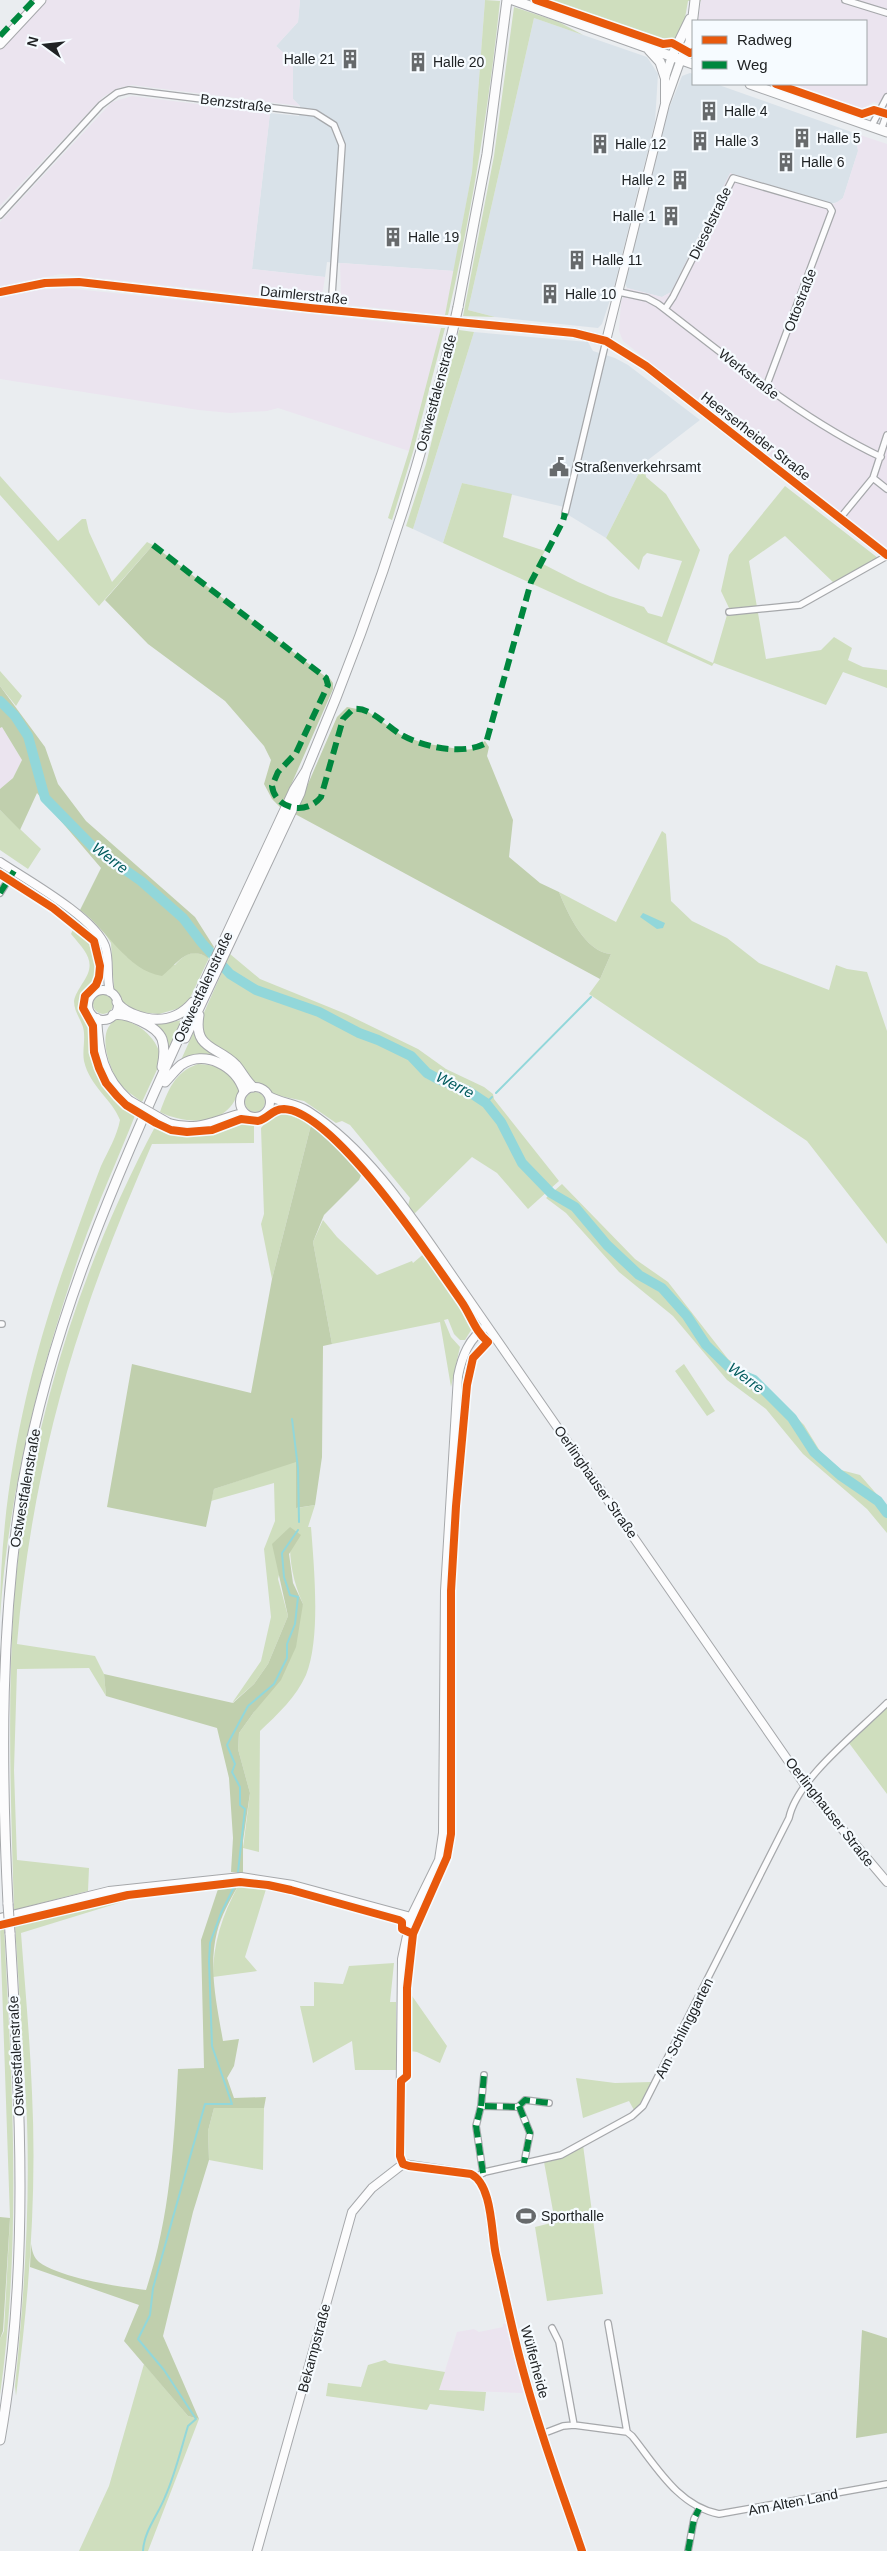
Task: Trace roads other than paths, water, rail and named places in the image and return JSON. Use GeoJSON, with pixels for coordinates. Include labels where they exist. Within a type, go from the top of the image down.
{"type":"FeatureCollection","features":[{"type":"Feature","properties":{"kind":"main road"},"geometry":{"type":"LineString","coordinates":[[0,44],[41,0]]}},
{"type":"Feature","properties":{"kind":"main road","name":"Ostwestfalenstraße"},"geometry":{"type":"LineString","coordinates":[[0,2440],[12,2360],[20,2243],[19,2117],[4,1817],[4,1661],[17,1522],[32,1441],[59,1338],[107,1206],[162,1081],[297,792],[359,640],[400,523],[423,446],[458,306],[487,154],[507,0]]}},
{"type":"Feature","properties":{"kind":"main road"},"geometry":{"type":"LineString","coordinates":[[513,0],[692,64]]}},
{"type":"Feature","properties":{"kind":"main road"},"geometry":{"type":"LineString","coordinates":[[677,58],[695,0]]}},
{"type":"Feature","properties":{"kind":"main road"},"geometry":{"type":"LineString","coordinates":[[692,14],[690,42],[692,48]]}},
{"type":"Feature","properties":{"kind":"main road"},"geometry":{"type":"LineString","coordinates":[[677,58],[690,42]]}},
{"type":"Feature","properties":{"kind":"main road"},"geometry":{"type":"LineString","coordinates":[[647,48],[660,62],[665,77]]}},
{"type":"Feature","properties":{"kind":"main road"},"geometry":{"type":"LineString","coordinates":[[753,85],[884,131]]}},
{"type":"Feature","properties":{"kind":"main road"},"geometry":{"type":"LineString","coordinates":[[117,1002],[125,1010],[140,1016],[161,1020],[173,1017],[187,1008],[203,992]]}},
{"type":"Feature","properties":{"kind":"main road"},"geometry":{"type":"LineString","coordinates":[[203,992],[198,1024],[203,1042],[235,1065],[249,1089]]}},
{"type":"Feature","properties":{"kind":"main road"},"geometry":{"type":"LineString","coordinates":[[110,1017],[122,1015],[157,1032],[162,1039],[164,1053],[162,1081]]}},
{"type":"Feature","properties":{"kind":"main road"},"geometry":{"type":"LineString","coordinates":[[162,1081],[181,1066],[197,1060],[207,1060],[224,1064],[249,1089]]}},
{"type":"Feature","properties":{"kind":"street"},"geometry":{"type":"LineString","coordinates":[[845,0],[887,13]]}},
{"type":"Feature","properties":{"kind":"street"},"geometry":{"type":"LineString","coordinates":[[665,104],[665,77],[677,58]]}},
{"type":"Feature","properties":{"kind":"street"},"geometry":{"type":"LineString","coordinates":[[565,513],[677,58]]}},
{"type":"Feature","properties":{"kind":"street","name":"Benzstraße"},"geometry":{"type":"LineString","coordinates":[[0,214],[102,105],[117,93],[129,90],[314,113],[334,126],[342,144],[331,310]]}},
{"type":"Feature","properties":{"kind":"street"},"geometry":{"type":"LineString","coordinates":[[871,127],[887,97]]}},
{"type":"Feature","properties":{"kind":"street"},"geometry":{"type":"LineString","coordinates":[[884,131],[887,113]]}},
{"type":"Feature","properties":{"kind":"street","name":"Dieselstraße"},"geometry":{"type":"LineString","coordinates":[[664,309],[673,297],[733,178],[826,205],[832,211]]}},
{"type":"Feature","properties":{"kind":"street","name":"Ottostraße"},"geometry":{"type":"LineString","coordinates":[[766,387],[832,211]]}},
{"type":"Feature","properties":{"kind":"street","name":"Daimlerstraße"},"geometry":{"type":"LineString","coordinates":[[0,292],[44,283],[79,282],[331,310],[552,330],[585,335],[606,341]]}},
{"type":"Feature","properties":{"kind":"street","name":"Werkstraße"},"geometry":{"type":"LineString","coordinates":[[619,292],[647,298],[812,420],[881,457]]}},
{"type":"Feature","properties":{"kind":"street","name":"Heerserheider Straße"},"geometry":{"type":"LineString","coordinates":[[606,341],[646,366],[841,517],[887,555],[800,605],[729,612]]}},
{"type":"Feature","properties":{"kind":"street"},"geometry":{"type":"LineString","coordinates":[[841,517],[874,478],[887,435]]}},
{"type":"Feature","properties":{"kind":"street"},"geometry":{"type":"LineString","coordinates":[[874,478],[887,488]]}},
{"type":"Feature","properties":{"kind":"street"},"geometry":{"type":"LineString","coordinates":[[0,862],[75,912],[96,930],[106,949],[106,974],[110,992],[117,1002],[99,1036]]}},
{"type":"Feature","properties":{"kind":"street"},"geometry":{"type":"LineString","coordinates":[[0,893],[14,872]]}},
{"type":"Feature","properties":{"kind":"street"},"geometry":{"type":"LineString","coordinates":[[100,990],[106,974]]}},
{"type":"Feature","properties":{"kind":"street"},"geometry":{"type":"LineString","coordinates":[[110,992],[100,990],[92,994],[88,1005],[90,1013],[97,1018],[110,1017]]}},
{"type":"Feature","properties":{"kind":"street"},"geometry":{"type":"LineString","coordinates":[[97,1018],[103,1068],[111,1082],[129,1100],[169,1123],[200,1126],[244,1113],[258,1117],[268,1108],[285,1103]]}},
{"type":"Feature","properties":{"kind":"street"},"geometry":{"type":"LineString","coordinates":[[227,1117],[240,1105],[249,1089],[264,1090],[268,1096],[268,1108]]}},
{"type":"Feature","properties":{"kind":"street","name":"Oerlinghauser Straße"},"geometry":{"type":"LineString","coordinates":[[268,1096],[299,1106],[314,1115],[372,1169],[403,1207],[806,1785],[887,1882]]}},
{"type":"Feature","properties":{"kind":"street"},"geometry":{"type":"LineString","coordinates":[[240,1105],[244,1113]]}},
{"type":"Feature","properties":{"kind":"street"},"geometry":{"type":"LineString","coordinates":[[484,2075],[476,2126],[479,2175],[403,2164],[400,2156],[402,1965],[405,1937],[411,1917],[439,1860],[443,1833],[445,1591],[458,1376],[467,1346],[475,1335],[487,1326]]}},
{"type":"Feature","properties":{"kind":"street","name":"Am Schlinggarten"},"geometry":{"type":"LineString","coordinates":[[479,2175],[561,2155],[632,2116],[643,2106],[789,1818],[792,1805],[806,1785],[887,1703]]}},
{"type":"Feature","properties":{"kind":"street"},"geometry":{"type":"LineString","coordinates":[[0,1918],[109,1891],[242,1877],[293,1885],[411,1917]]}},
{"type":"Feature","properties":{"kind":"street"},"geometry":{"type":"LineString","coordinates":[[480,2106],[521,2104],[525,2100],[549,2102]]}},
{"type":"Feature","properties":{"kind":"street"},"geometry":{"type":"LineString","coordinates":[[521,2104],[530,2132],[524,2163]]}},
{"type":"Feature","properties":{"kind":"street","name":"Bekampstraße"},"geometry":{"type":"LineString","coordinates":[[257,2551],[352,2212],[372,2188],[403,2164]]}},
{"type":"Feature","properties":{"kind":"street","name":"Wülferheide"},"geometry":{"type":"LineString","coordinates":[[479,2175],[488,2200],[494,2248],[524,2374],[542,2434],[582,2551]]}},
{"type":"Feature","properties":{"kind":"street"},"geometry":{"type":"LineString","coordinates":[[608,2323],[627,2432]]}},
{"type":"Feature","properties":{"kind":"street"},"geometry":{"type":"LineString","coordinates":[[552,2328],[558,2342],[574,2425]]}},
{"type":"Feature","properties":{"kind":"street"},"geometry":{"type":"LineString","coordinates":[[542,2434],[563,2426],[574,2425],[627,2432],[632,2436],[673,2488],[699,2508],[694,2519],[688,2551]]}},
{"type":"Feature","properties":{"kind":"street","name":"Am Alten Land"},"geometry":{"type":"LineString","coordinates":[[699,2508],[719,2514],[728,2514],[887,2484]]}},
{"type":"Feature","properties":{"kind":"water"},"geometry":{"type":"Polygon","coordinates":[[[643,913],[665,923],[663,928],[657,929],[640,917],[643,913]]]}},
{"type":"Feature","properties":{"kind":"waterway","name":"Werre"},"geometry":{"type":"LineString","coordinates":[[0,701],[15,716],[28,736],[45,798],[95,849],[141,881],[183,918],[202,943],[230,974],[256,990],[319,1012],[359,1033],[411,1056],[427,1073],[468,1091],[486,1103],[501,1122],[522,1163],[551,1193],[575,1207],[607,1245],[639,1275],[662,1288],[687,1316],[706,1345],[734,1372],[754,1380],[792,1418],[814,1452],[840,1475],[878,1501],[887,1513]]}},
{"type":"Feature","properties":{"kind":"waterway"},"geometry":{"type":"LineString","coordinates":[[496,1093],[591,997]]}},
{"type":"Feature","properties":{"kind":"waterway"},"geometry":{"type":"LineString","coordinates":[[486,1103],[492,1097]]}},
{"type":"Feature","properties":{"kind":"waterway"},"geometry":{"type":"LineString","coordinates":[[292,1419],[298,1468],[299,1522]]}},
{"type":"Feature","properties":{"kind":"waterway"},"geometry":{"type":"LineString","coordinates":[[238,1872],[245,1809],[240,1805],[240,1787],[232,1772],[235,1764],[227,1745],[248,1706],[274,1684],[287,1658],[287,1644],[295,1624],[298,1597],[290,1595],[284,1577],[282,1553],[298,1530]]}},
{"type":"Feature","properties":{"kind":"waterway"},"geometry":{"type":"LineString","coordinates":[[143,2551],[146,2537],[172,2480],[188,2426],[196,2419],[164,2370],[138,2339],[150,2315],[153,2288],[205,2104],[232,2104],[212,2046],[209,1961],[210,1943],[221,1913],[234,1887]]}},
{"type":"Feature","properties":{"kind":"place","name":"Halle 21"},"geometry":{"type":"Point","coordinates":[350,59]}},
{"type":"Feature","properties":{"kind":"place","name":"Halle 20"},"geometry":{"type":"Point","coordinates":[418,62]}},
{"type":"Feature","properties":{"kind":"place","name":"Halle 4"},"geometry":{"type":"Point","coordinates":[709,111]}},
{"type":"Feature","properties":{"kind":"place","name":"Halle 5"},"geometry":{"type":"Point","coordinates":[802,138]}},
{"type":"Feature","properties":{"kind":"place","name":"Halle 3"},"geometry":{"type":"Point","coordinates":[700,141]}},
{"type":"Feature","properties":{"kind":"place","name":"Halle 12"},"geometry":{"type":"Point","coordinates":[600,144]}},
{"type":"Feature","properties":{"kind":"place","name":"Halle 6"},"geometry":{"type":"Point","coordinates":[786,162]}},
{"type":"Feature","properties":{"kind":"place","name":"Halle 2"},"geometry":{"type":"Point","coordinates":[680,180]}},
{"type":"Feature","properties":{"kind":"place","name":"Halle 1"},"geometry":{"type":"Point","coordinates":[671,216]}},
{"type":"Feature","properties":{"kind":"place","name":"Halle 19"},"geometry":{"type":"Point","coordinates":[393,237]}},
{"type":"Feature","properties":{"kind":"place","name":"Halle 11"},"geometry":{"type":"Point","coordinates":[577,260]}},
{"type":"Feature","properties":{"kind":"place","name":"Halle 10"},"geometry":{"type":"Point","coordinates":[550,294]}},
{"type":"Feature","properties":{"kind":"place","name":"Straßenverkehrsamt"},"geometry":{"type":"Point","coordinates":[559,467]}},
{"type":"Feature","properties":{"kind":"place","name":"Sporthalle"},"geometry":{"type":"Point","coordinates":[526,2216]}}]}
